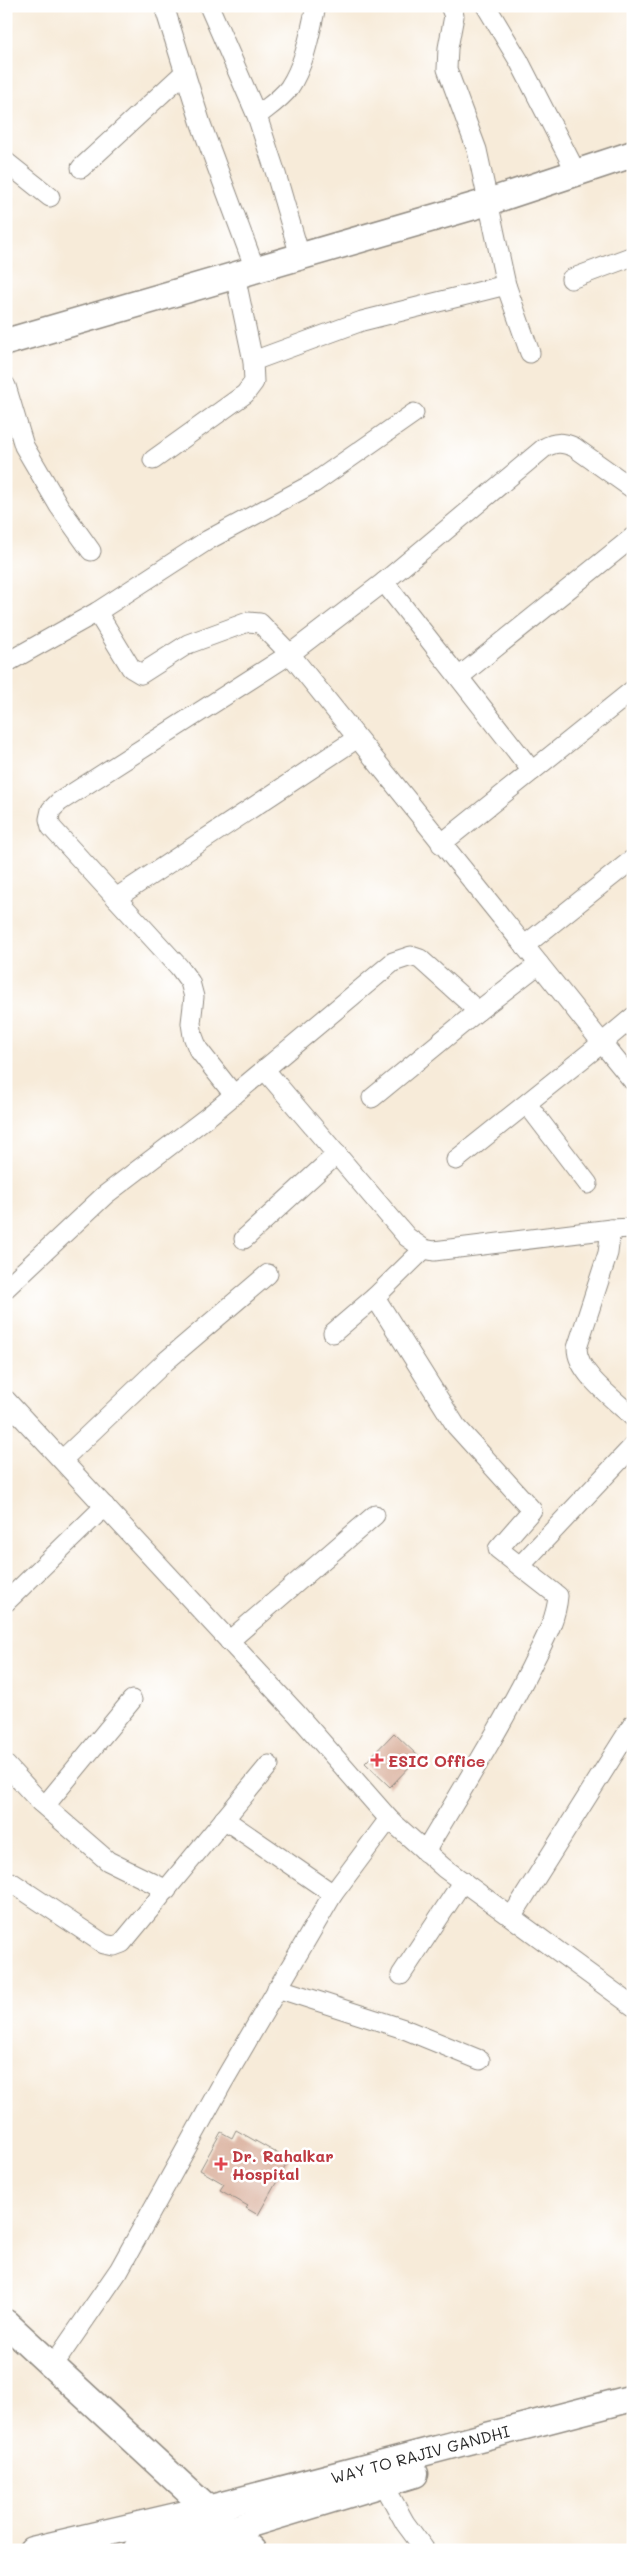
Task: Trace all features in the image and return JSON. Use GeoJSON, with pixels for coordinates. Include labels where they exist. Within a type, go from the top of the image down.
{"type":"FeatureCollection","features":[{"type":"Feature","properties":{"kind":"street"},"geometry":{"type":"LineString","coordinates":[[153,460],[245,394],[254,382],[245,272],[164,6]]}},
{"type":"Feature","properties":{"kind":"street"},"geometry":{"type":"LineString","coordinates":[[209,6],[257,116],[300,256]]}},
{"type":"Feature","properties":{"kind":"street"},"geometry":{"type":"LineString","coordinates":[[257,116],[289,88],[307,45],[316,6]]}},
{"type":"Feature","properties":{"kind":"street"},"geometry":{"type":"LineString","coordinates":[[450,6],[454,16],[448,48],[447,69],[477,150],[506,286],[530,353]]}},
{"type":"Feature","properties":{"kind":"street"},"geometry":{"type":"LineString","coordinates":[[486,6],[518,61],[576,172]]}},
{"type":"Feature","properties":{"kind":"street"},"geometry":{"type":"LineString","coordinates":[[81,168],[185,72]]}},
{"type":"Feature","properties":{"kind":"street"},"geometry":{"type":"LineString","coordinates":[[6,342],[488,202],[633,154]]}},
{"type":"Feature","properties":{"kind":"street"},"geometry":{"type":"LineString","coordinates":[[6,162],[50,198]]}},
{"type":"Feature","properties":{"kind":"street"},"geometry":{"type":"LineString","coordinates":[[571,279],[633,256]]}},
{"type":"Feature","properties":{"kind":"street"},"geometry":{"type":"LineString","coordinates":[[253,361],[362,322],[410,308],[506,286]]}},
{"type":"Feature","properties":{"kind":"street"},"geometry":{"type":"LineString","coordinates":[[6,386],[24,446],[60,506],[91,551]]}},
{"type":"Feature","properties":{"kind":"street"},"geometry":{"type":"LineString","coordinates":[[6,663],[97,612],[208,540],[314,483],[414,413]]}},
{"type":"Feature","properties":{"kind":"street"},"geometry":{"type":"LineString","coordinates":[[234,1095],[198,1049],[192,1036],[194,997],[190,982],[51,827],[49,819],[51,810],[59,802],[110,768],[290,654],[384,582],[544,448],[554,443],[564,443],[574,447],[633,489]]}},
{"type":"Feature","properties":{"kind":"street"},"geometry":{"type":"LineString","coordinates":[[459,678],[633,537]]}},
{"type":"Feature","properties":{"kind":"street"},"geometry":{"type":"LineString","coordinates":[[384,582],[532,771]]}},
{"type":"Feature","properties":{"kind":"street"},"geometry":{"type":"LineString","coordinates":[[97,612],[131,668],[141,674],[179,648],[248,622],[260,623],[290,654],[356,739],[633,1082]]}},
{"type":"Feature","properties":{"kind":"street"},"geometry":{"type":"LineString","coordinates":[[442,844],[633,690]]}},
{"type":"Feature","properties":{"kind":"street"},"geometry":{"type":"LineString","coordinates":[[116,898],[356,739]]}},
{"type":"Feature","properties":{"kind":"street"},"geometry":{"type":"LineString","coordinates":[[524,946],[633,860]]}},
{"type":"Feature","properties":{"kind":"street"},"geometry":{"type":"LineString","coordinates":[[6,1288],[104,1195],[234,1095],[402,958],[411,956],[420,959],[478,1011]]}},
{"type":"Feature","properties":{"kind":"street"},"geometry":{"type":"LineString","coordinates":[[372,1098],[478,1011],[539,964]]}},
{"type":"Feature","properties":{"kind":"street"},"geometry":{"type":"LineString","coordinates":[[456,1160],[633,1017]]}},
{"type":"Feature","properties":{"kind":"street"},"geometry":{"type":"LineString","coordinates":[[264,1069],[407,1237],[424,1249],[434,1251],[611,1229],[633,1228]]}},
{"type":"Feature","properties":{"kind":"street"},"geometry":{"type":"LineString","coordinates":[[527,1104],[588,1184]]}},
{"type":"Feature","properties":{"kind":"street"},"geometry":{"type":"LineString","coordinates":[[244,1239],[336,1154]]}},
{"type":"Feature","properties":{"kind":"street"},"geometry":{"type":"LineString","coordinates":[[611,1229],[608,1253],[577,1348],[577,1358],[584,1370],[633,1417]]}},
{"type":"Feature","properties":{"kind":"street"},"geometry":{"type":"LineString","coordinates":[[333,1333],[375,1297],[424,1249]]}},
{"type":"Feature","properties":{"kind":"street"},"geometry":{"type":"LineString","coordinates":[[62,1460],[166,1361],[268,1274]]}},
{"type":"Feature","properties":{"kind":"street"},"geometry":{"type":"LineString","coordinates":[[375,1297],[456,1426],[488,1464],[532,1510],[498,1549],[558,1596],[555,1614],[515,1699],[425,1852]]}},
{"type":"Feature","properties":{"kind":"street"},"geometry":{"type":"LineString","coordinates":[[9,1409],[62,1460],[105,1506],[389,1819],[425,1852],[633,2006]]}},
{"type":"Feature","properties":{"kind":"street"},"geometry":{"type":"LineString","coordinates":[[520,1566],[633,1446]]}},
{"type":"Feature","properties":{"kind":"street"},"geometry":{"type":"LineString","coordinates":[[6,1602],[105,1506]]}},
{"type":"Feature","properties":{"kind":"street"},"geometry":{"type":"LineString","coordinates":[[229,1641],[375,1515]]}},
{"type":"Feature","properties":{"kind":"street"},"geometry":{"type":"LineString","coordinates":[[40,1802],[48,1802],[54,1796],[132,1700]]}},
{"type":"Feature","properties":{"kind":"street"},"geometry":{"type":"LineString","coordinates":[[512,1916],[633,1724]]}},
{"type":"Feature","properties":{"kind":"street"},"geometry":{"type":"LineString","coordinates":[[11,1882],[104,1944],[114,1946],[122,1943],[269,1765]]}},
{"type":"Feature","properties":{"kind":"street"},"geometry":{"type":"LineString","coordinates":[[9,1772],[40,1802],[108,1861],[167,1890]]}},
{"type":"Feature","properties":{"kind":"street"},"geometry":{"type":"LineString","coordinates":[[224,1819],[333,1894]]}},
{"type":"Feature","properties":{"kind":"street"},"geometry":{"type":"LineString","coordinates":[[52,2367],[119,2270],[277,1988],[333,1894],[389,1819]]}},
{"type":"Feature","properties":{"kind":"street"},"geometry":{"type":"LineString","coordinates":[[401,1975],[463,1881]]}},
{"type":"Feature","properties":{"kind":"street"},"geometry":{"type":"LineString","coordinates":[[277,1988],[404,2029],[480,2060]]}},
{"type":"Feature","properties":{"kind":"street"},"geometry":{"type":"LineString","coordinates":[[6,2323],[211,2528]]}},
{"type":"Feature","properties":{"kind":"street"},"geometry":{"type":"LineString","coordinates":[[6,2346],[211,2528],[252,2550]]}},
{"type":"Feature","properties":{"kind":"street","name":"WAY TO RAJIV GANDHI"},"geometry":{"type":"LineString","coordinates":[[211,2528],[633,2398]]}},
{"type":"Feature","properties":{"kind":"street","name":"WAY TO RAJIV GANDHI"},"geometry":{"type":"LineString","coordinates":[[211,2528],[633,2415]]}},
{"type":"Feature","properties":{"kind":"street"},"geometry":{"type":"LineString","coordinates":[[383,2483],[405,2523],[425,2550]]}},
{"type":"Feature","properties":{"kind":"street"},"geometry":{"type":"LineString","coordinates":[[32,2550],[211,2528]]}},
{"type":"Feature","properties":{"kind":"street"},"geometry":{"type":"LineString","coordinates":[[136,2550],[211,2528]]}},
{"type":"Feature","properties":{"kind":"building"},"geometry":{"type":"Polygon","coordinates":[[[394,1733],[419,1757],[390,1787],[365,1763],[394,1733]]]}},
{"type":"Feature","properties":{"kind":"building"},"geometry":{"type":"Polygon","coordinates":[[[236,2130],[289,2160],[258,2215],[246,2208],[248,2206],[220,2190],[224,2184],[200,2170],[221,2132],[232,2138],[236,2130]]]}},
{"type":"Feature","properties":{"kind":"place","name":"ESIC Office"},"geometry":{"type":"Point","coordinates":[377,1760]}},
{"type":"Feature","properties":{"kind":"place","name":"Dr. Rahalkar Hospital"},"geometry":{"type":"Point","coordinates":[221,2164]}}]}
